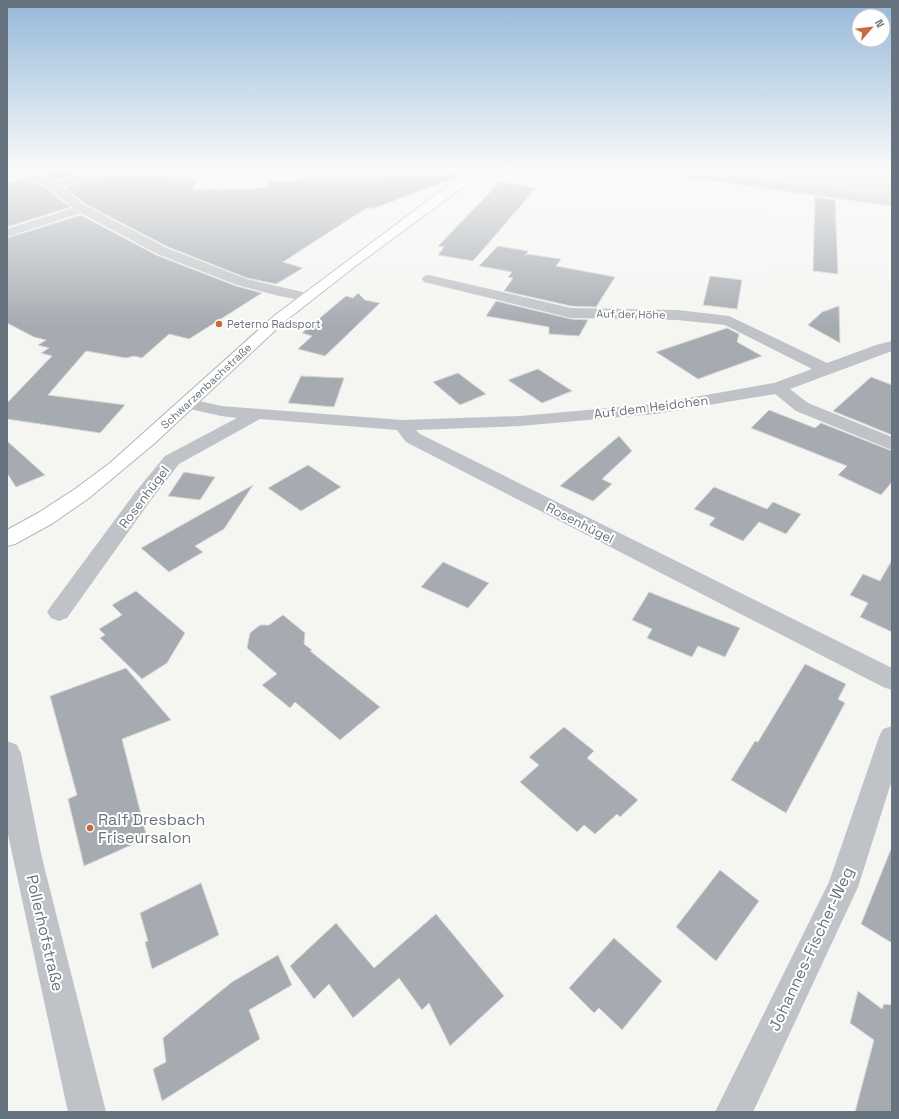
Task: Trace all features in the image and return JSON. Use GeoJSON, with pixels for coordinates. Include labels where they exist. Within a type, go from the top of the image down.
{"type":"FeatureCollection","features":[{"type":"Feature","properties":{"kind":"main road","name":"Schwarzenbachstraße"},"geometry":{"type":"LineString","coordinates":[[7,539],[49,515],[90,487],[140,447],[249,345],[306,297],[407,221]]}},
{"type":"Feature","properties":{"kind":"street"},"geometry":{"type":"LineString","coordinates":[[7,233],[44,221]]}},
{"type":"Feature","properties":{"kind":"street"},"geometry":{"type":"LineString","coordinates":[[105,221],[162,251],[242,282],[279,292],[306,297]]}},
{"type":"Feature","properties":{"kind":"street","name":"Auf der Höhe"},"geometry":{"type":"LineString","coordinates":[[429,278],[571,313],[678,315],[729,322],[825,369]]}},
{"type":"Feature","properties":{"kind":"street","name":"Auf dem Heidchen"},"geometry":{"type":"LineString","coordinates":[[402,425],[520,421],[655,409],[778,388],[882,348],[892,346]]}},
{"type":"Feature","properties":{"kind":"street"},"geometry":{"type":"LineString","coordinates":[[778,388],[802,407],[892,444]]}},
{"type":"Feature","properties":{"kind":"street"},"geometry":{"type":"LineString","coordinates":[[187,403],[221,411],[402,425]]}},
{"type":"Feature","properties":{"kind":"street","name":"Rosenhügel"},"geometry":{"type":"LineString","coordinates":[[59,612],[144,495],[172,460],[256,414]]}},
{"type":"Feature","properties":{"kind":"street","name":"Rosenhügel"},"geometry":{"type":"LineString","coordinates":[[402,425],[413,438],[892,680]]}},
{"type":"Feature","properties":{"kind":"street","name":"Johannes-Fischer-Weg"},"geometry":{"type":"LineString","coordinates":[[734,1112],[843,887],[892,737]]}},
{"type":"Feature","properties":{"kind":"street","name":"Pollerhofstraße"},"geometry":{"type":"LineString","coordinates":[[7,752],[27,858],[87,1112]]}},
{"type":"Feature","properties":{"kind":"building"},"geometry":{"type":"Polygon","coordinates":[[[7,221],[25,221],[7,227],[7,221]]]}},
{"type":"Feature","properties":{"kind":"building"},"geometry":{"type":"Polygon","coordinates":[[[61,221],[93,221],[156,255],[236,286],[262,293],[189,339],[169,334],[142,358],[134,356],[126,358],[86,351],[48,395],[125,405],[100,433],[7,419],[7,403],[52,356],[41,353],[49,348],[38,345],[46,340],[34,337],[7,323],[7,238],[61,221]]]}},
{"type":"Feature","properties":{"kind":"building"},"geometry":{"type":"Polygon","coordinates":[[[118,221],[346,221],[283,262],[303,268],[276,284],[247,278],[168,247],[118,221]]]}},
{"type":"Feature","properties":{"kind":"building"},"geometry":{"type":"Polygon","coordinates":[[[462,221],[507,221],[473,261],[438,255],[444,247],[438,246],[462,221]]]}},
{"type":"Feature","properties":{"kind":"building"},"geometry":{"type":"Polygon","coordinates":[[[814,221],[836,221],[838,274],[813,271],[814,221]]]}},
{"type":"Feature","properties":{"kind":"building"},"geometry":{"type":"Polygon","coordinates":[[[498,246],[528,251],[525,256],[527,254],[561,259],[556,266],[615,277],[596,307],[571,306],[504,291],[513,278],[508,277],[512,272],[479,266],[498,246]]]}},
{"type":"Feature","properties":{"kind":"building"},"geometry":{"type":"Polygon","coordinates":[[[710,276],[742,280],[737,309],[703,305],[710,276]]]}},
{"type":"Feature","properties":{"kind":"building"},"geometry":{"type":"Polygon","coordinates":[[[358,293],[365,300],[380,303],[325,356],[298,349],[312,336],[302,333],[346,296],[353,298],[358,293]]]}},
{"type":"Feature","properties":{"kind":"building"},"geometry":{"type":"Polygon","coordinates":[[[496,301],[571,319],[588,320],[579,336],[549,334],[549,327],[486,316],[496,301]]]}},
{"type":"Feature","properties":{"kind":"building"},"geometry":{"type":"Polygon","coordinates":[[[839,306],[840,343],[808,325],[822,312],[839,306]]]}},
{"type":"Feature","properties":{"kind":"building"},"geometry":{"type":"Polygon","coordinates":[[[727,328],[739,334],[737,342],[762,356],[698,379],[656,352],[727,328]]]}},
{"type":"Feature","properties":{"kind":"building"},"geometry":{"type":"Polygon","coordinates":[[[538,369],[572,391],[542,403],[508,380],[538,369]]]}},
{"type":"Feature","properties":{"kind":"building"},"geometry":{"type":"Polygon","coordinates":[[[458,373],[486,394],[460,405],[433,382],[458,373]]]}},
{"type":"Feature","properties":{"kind":"building"},"geometry":{"type":"Polygon","coordinates":[[[301,376],[344,378],[334,407],[288,403],[301,376]]]}},
{"type":"Feature","properties":{"kind":"building"},"geometry":{"type":"Polygon","coordinates":[[[871,377],[892,385],[892,435],[833,411],[871,377]]]}},
{"type":"Feature","properties":{"kind":"building"},"geometry":{"type":"Polygon","coordinates":[[[769,410],[815,428],[821,423],[892,451],[892,482],[881,495],[838,475],[847,466],[751,428],[769,410]]]}},
{"type":"Feature","properties":{"kind":"building"},"geometry":{"type":"Polygon","coordinates":[[[619,436],[632,451],[602,479],[612,484],[593,501],[560,486],[619,436]]]}},
{"type":"Feature","properties":{"kind":"building"},"geometry":{"type":"Polygon","coordinates":[[[7,441],[45,475],[16,487],[7,473],[7,441]]]}},
{"type":"Feature","properties":{"kind":"building"},"geometry":{"type":"Polygon","coordinates":[[[308,465],[341,487],[301,511],[268,488],[308,465]]]}},
{"type":"Feature","properties":{"kind":"building"},"geometry":{"type":"Polygon","coordinates":[[[184,472],[215,477],[200,500],[168,496],[184,472]]]}},
{"type":"Feature","properties":{"kind":"building"},"geometry":{"type":"Polygon","coordinates":[[[253,485],[224,529],[195,546],[203,552],[169,572],[141,548],[253,485]]]}},
{"type":"Feature","properties":{"kind":"building"},"geometry":{"type":"Polygon","coordinates":[[[714,487],[767,509],[773,502],[801,514],[786,534],[759,522],[743,541],[709,525],[715,518],[694,509],[714,487]]]}},
{"type":"Feature","properties":{"kind":"building"},"geometry":{"type":"Polygon","coordinates":[[[892,560],[892,632],[860,617],[868,603],[850,595],[863,574],[880,581],[892,560]]]}},
{"type":"Feature","properties":{"kind":"building"},"geometry":{"type":"Polygon","coordinates":[[[443,562],[489,583],[468,608],[421,587],[443,562]]]}},
{"type":"Feature","properties":{"kind":"building"},"geometry":{"type":"Polygon","coordinates":[[[136,591],[185,633],[167,663],[142,679],[100,638],[105,635],[99,629],[122,615],[112,605],[136,591]]]}},
{"type":"Feature","properties":{"kind":"building"},"geometry":{"type":"Polygon","coordinates":[[[649,592],[740,628],[725,657],[698,646],[692,657],[647,638],[652,629],[632,620],[649,592]]]}},
{"type":"Feature","properties":{"kind":"building"},"geometry":{"type":"Polygon","coordinates":[[[283,615],[305,633],[304,644],[312,650],[310,651],[380,707],[340,740],[295,702],[290,708],[262,685],[277,674],[247,648],[250,633],[260,625],[269,625],[283,615]]]}},
{"type":"Feature","properties":{"kind":"building"},"geometry":{"type":"Polygon","coordinates":[[[805,664],[846,684],[838,699],[845,703],[786,813],[731,780],[755,741],[758,742],[805,664]]]}},
{"type":"Feature","properties":{"kind":"building"},"geometry":{"type":"Polygon","coordinates":[[[126,668],[171,720],[122,739],[146,834],[138,838],[138,842],[84,866],[68,799],[77,795],[50,696],[126,668]]]}},
{"type":"Feature","properties":{"kind":"building"},"geometry":{"type":"Polygon","coordinates":[[[564,727],[594,751],[587,758],[638,800],[620,817],[617,814],[595,834],[584,825],[577,832],[520,782],[539,765],[529,757],[564,727]]]}},
{"type":"Feature","properties":{"kind":"building"},"geometry":{"type":"Polygon","coordinates":[[[892,849],[892,943],[861,924],[892,849]]]}},
{"type":"Feature","properties":{"kind":"building"},"geometry":{"type":"Polygon","coordinates":[[[720,870],[759,901],[716,961],[676,927],[720,870]]]}},
{"type":"Feature","properties":{"kind":"building"},"geometry":{"type":"Polygon","coordinates":[[[201,883],[219,935],[152,969],[145,942],[148,941],[140,913],[201,883]]]}},
{"type":"Feature","properties":{"kind":"building"},"geometry":{"type":"Polygon","coordinates":[[[436,914],[504,996],[450,1046],[429,1003],[422,1010],[399,978],[353,1018],[329,984],[314,999],[290,966],[336,923],[374,968],[436,914]]]}},
{"type":"Feature","properties":{"kind":"building"},"geometry":{"type":"Polygon","coordinates":[[[614,938],[662,981],[622,1030],[599,1008],[594,1013],[569,988],[614,938]]]}},
{"type":"Feature","properties":{"kind":"building"},"geometry":{"type":"Polygon","coordinates":[[[278,955],[292,985],[249,1010],[260,1039],[162,1101],[153,1069],[166,1062],[163,1038],[232,982],[278,955]]]}},
{"type":"Feature","properties":{"kind":"building"},"geometry":{"type":"Polygon","coordinates":[[[858,991],[882,1009],[884,1004],[892,1005],[892,1112],[855,1112],[874,1040],[850,1023],[858,991]]]}},
{"type":"Feature","properties":{"kind":"place","name":"Peterno Radsport"},"geometry":{"type":"Point","coordinates":[219,324]}},
{"type":"Feature","properties":{"kind":"place","name":"Ralf Dresbach Friseursalon"},"geometry":{"type":"Point","coordinates":[90,828]}}]}
